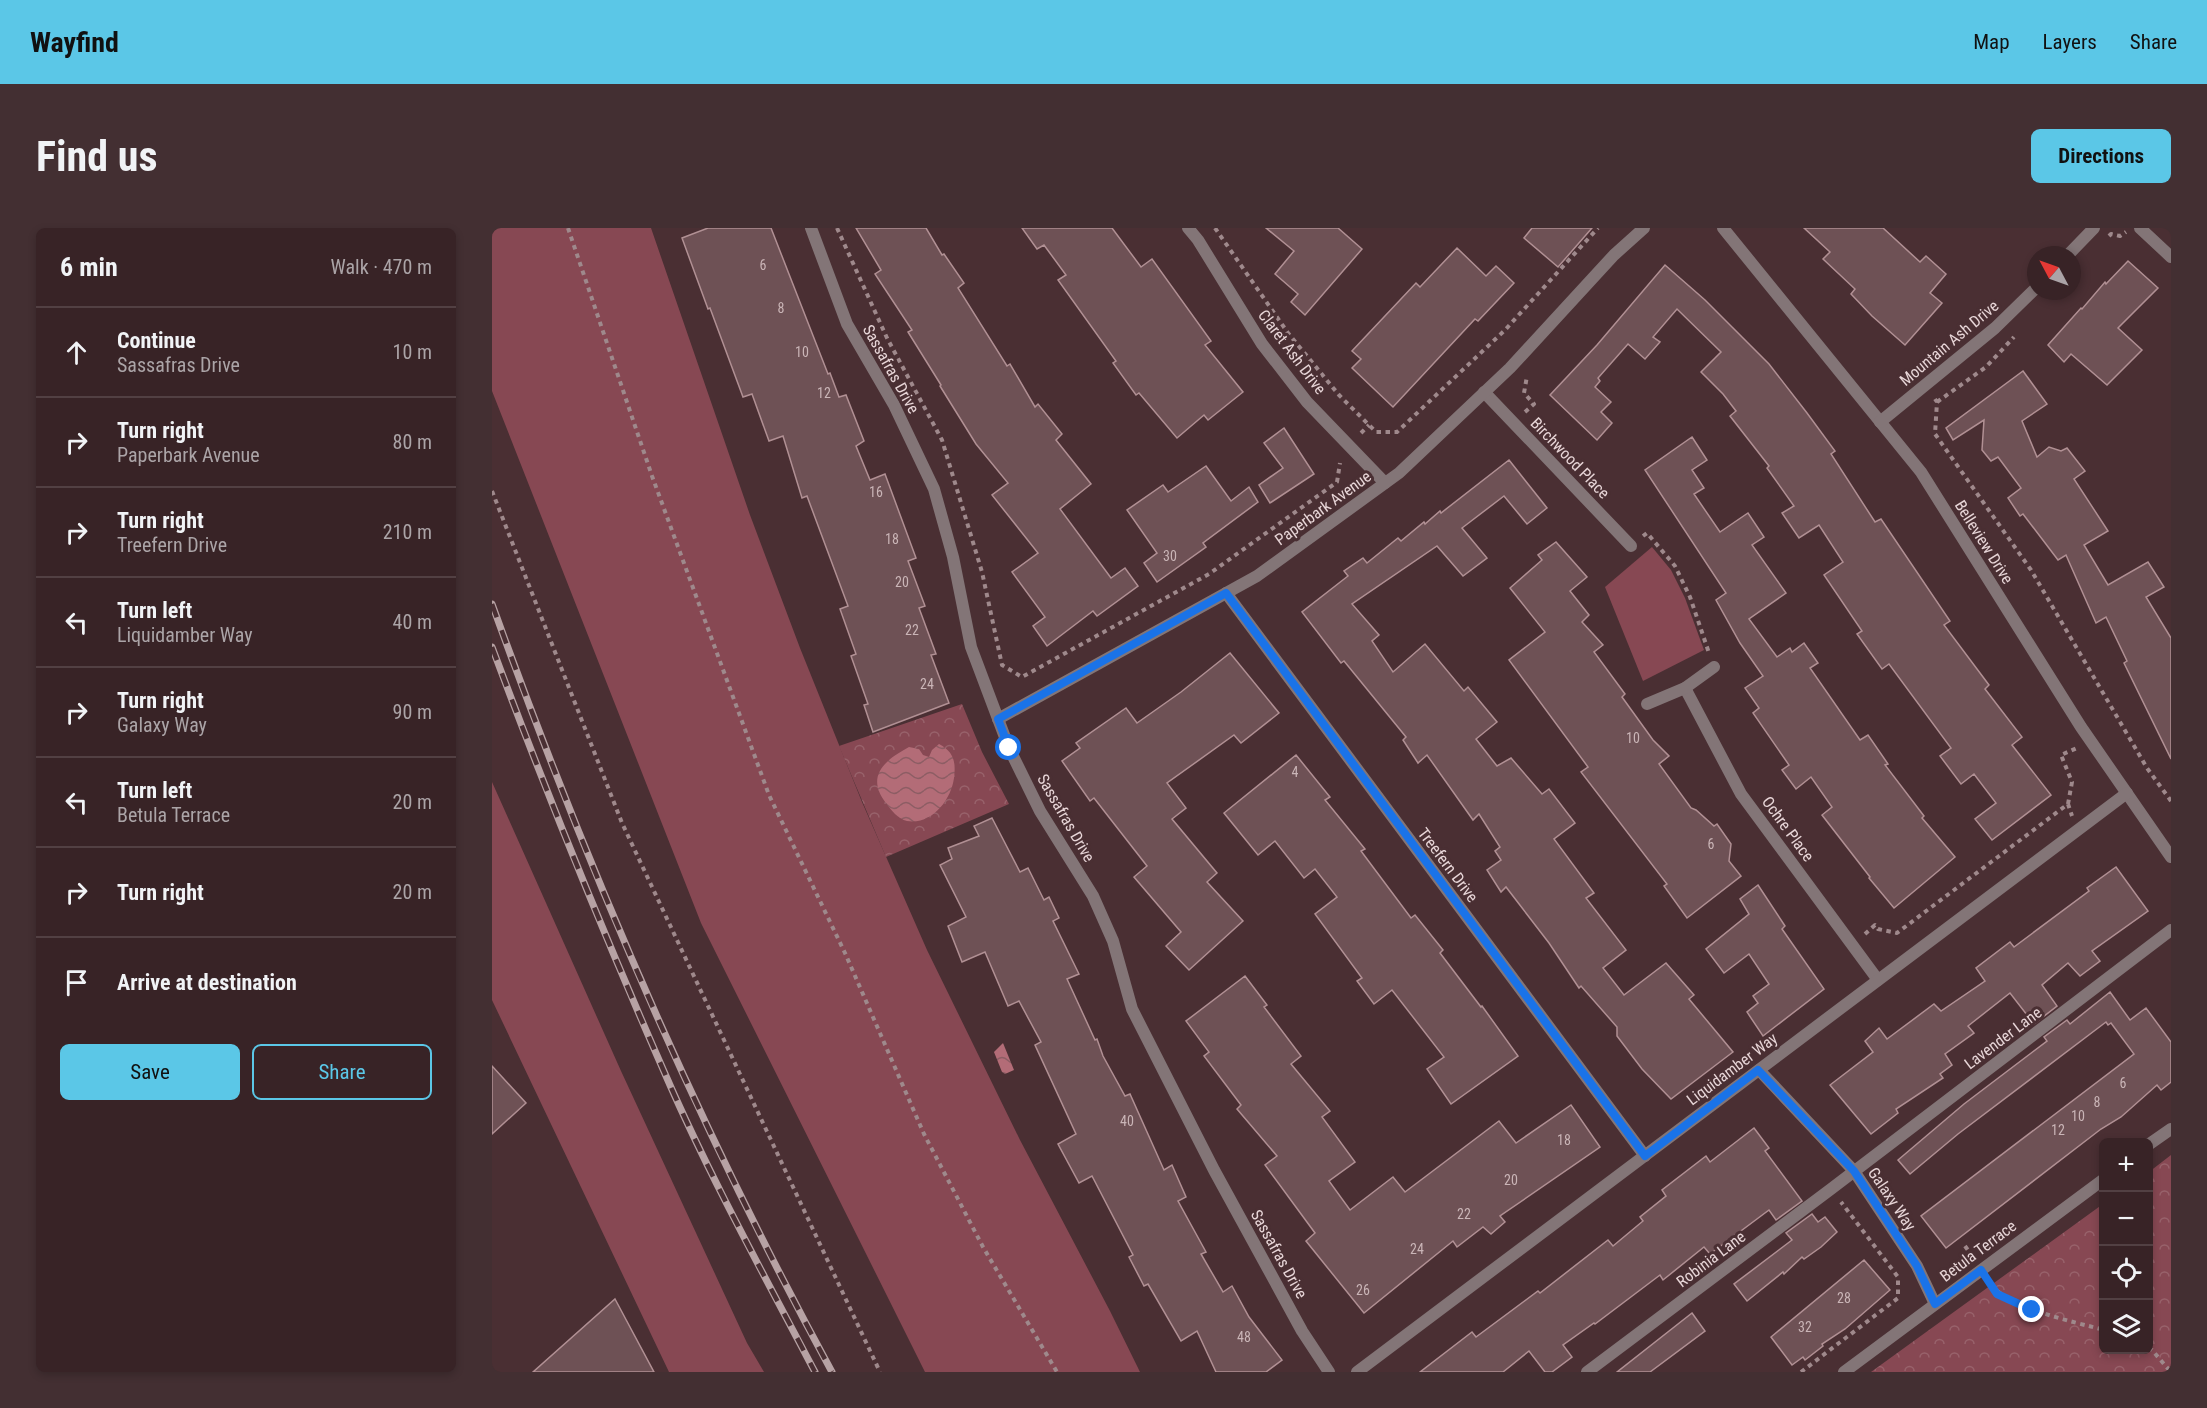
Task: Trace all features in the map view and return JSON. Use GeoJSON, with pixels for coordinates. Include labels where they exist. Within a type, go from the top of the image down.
{"type":"FeatureCollection","features":[{"type":"Feature","properties":{"kind":"street","name":"Sassafras Drive"},"geometry":{"type":"LineString","coordinates":[[811,228],[847,324],[894,405],[934,489],[953,557],[971,647],[1009,748],[1040,811],[1093,896],[1113,941],[1132,1010],[1214,1170],[1302,1331],[1329,1372]]}},
{"type":"Feature","properties":{"kind":"street","name":"Claret Ash Drive"},"geometry":{"type":"LineString","coordinates":[[1188,228],[1198,240],[1262,344],[1307,402],[1385,483]]}},
{"type":"Feature","properties":{"kind":"street","name":"Paperbark Avenue"},"geometry":{"type":"LineString","coordinates":[[1614,255],[1632,228]]}},
{"type":"Feature","properties":{"kind":"street","name":"Paperbark Avenue"},"geometry":{"type":"LineString","coordinates":[[998,719],[1257,576],[1399,473],[1510,368],[1614,255],[1644,228]]}},
{"type":"Feature","properties":{"kind":"street","name":"Belleview Drive"},"geometry":{"type":"LineString","coordinates":[[1713,228],[1749,259]]}},
{"type":"Feature","properties":{"kind":"street","name":"Belleview Drive"},"geometry":{"type":"LineString","coordinates":[[1723,228],[1921,472],[2091,741],[2171,857]]}},
{"type":"Feature","properties":{"kind":"street"},"geometry":{"type":"LineString","coordinates":[[2077,246],[2094,228]]}},
{"type":"Feature","properties":{"kind":"street"},"geometry":{"type":"LineString","coordinates":[[2140,228],[2171,257]]}},
{"type":"Feature","properties":{"kind":"street","name":"Mountain Ash Drive"},"geometry":{"type":"LineString","coordinates":[[1881,422],[1995,328],[2027,297]]}},
{"type":"Feature","properties":{"kind":"street","name":"Birchwood Place"},"geometry":{"type":"LineString","coordinates":[[1484,392],[1631,546]]}},
{"type":"Feature","properties":{"kind":"street","name":"Treefern Drive"},"geometry":{"type":"LineString","coordinates":[[1226,593],[1645,1156]]}},
{"type":"Feature","properties":{"kind":"street"},"geometry":{"type":"LineString","coordinates":[[1647,704],[1685,688],[1714,667]]}},
{"type":"Feature","properties":{"kind":"street","name":"Ochre Place"},"geometry":{"type":"LineString","coordinates":[[1685,688],[1741,794],[1878,980]]}},
{"type":"Feature","properties":{"kind":"street","name":"Liquidamber Way"},"geometry":{"type":"LineString","coordinates":[[1358,1372],[2127,793]]}},
{"type":"Feature","properties":{"kind":"street","name":"Lavender Lane"},"geometry":{"type":"LineString","coordinates":[[1854,1171],[2171,930]]}},
{"type":"Feature","properties":{"kind":"street","name":"Galaxy Way"},"geometry":{"type":"LineString","coordinates":[[1758,1070],[1854,1171],[1917,1266],[1935,1304]]}},
{"type":"Feature","properties":{"kind":"street"},"geometry":{"type":"LineString","coordinates":[[2153,1142],[2171,1129]]}},
{"type":"Feature","properties":{"kind":"street","name":"Robinia Lane"},"geometry":{"type":"LineString","coordinates":[[1587,1372],[1854,1171]]}},
{"type":"Feature","properties":{"kind":"street","name":"Betula Terrace"},"geometry":{"type":"LineString","coordinates":[[1844,1372],[2099,1182]]}},
{"type":"Feature","properties":{"kind":"path"},"geometry":{"type":"LineString","coordinates":[[568,228],[652,476],[769,795],[845,953],[924,1134],[983,1247],[1057,1372]]}},
{"type":"Feature","properties":{"kind":"path"},"geometry":{"type":"LineString","coordinates":[[837,228],[887,338],[942,440],[982,573],[1002,664],[1022,676],[1209,574],[1337,482],[1342,465],[1337,458],[1369,425]]}},
{"type":"Feature","properties":{"kind":"path"},"geometry":{"type":"LineString","coordinates":[[1215,228],[1288,333],[1339,395],[1376,432],[1397,432],[1506,330],[1598,228]]}},
{"type":"Feature","properties":{"kind":"path"},"geometry":{"type":"LineString","coordinates":[[1514,423],[1534,404],[1524,393],[1527,375]]}},
{"type":"Feature","properties":{"kind":"path"},"geometry":{"type":"LineString","coordinates":[[1925,386],[1937,402],[1935,434],[2031,570],[2147,768],[2171,801]]}},
{"type":"Feature","properties":{"kind":"path"},"geometry":{"type":"LineString","coordinates":[[492,491],[622,823],[879,1372]]}},
{"type":"Feature","properties":{"kind":"path"},"geometry":{"type":"LineString","coordinates":[[1631,546],[1647,533],[1675,566],[1690,597],[1714,667]]}},
{"type":"Feature","properties":{"kind":"path"},"geometry":{"type":"LineString","coordinates":[[2077,831],[2068,804],[2072,782],[2061,755],[2091,741]]}},
{"type":"Feature","properties":{"kind":"path"},"geometry":{"type":"LineString","coordinates":[[1852,944],[1875,925],[1878,929],[1897,933],[2068,804]]}},
{"type":"Feature","properties":{"kind":"path"},"geometry":{"type":"LineString","coordinates":[[1802,1372],[1898,1298],[1898,1277],[1832,1189]]}},
{"type":"Feature","properties":{"kind":"path"},"geometry":{"type":"LineString","coordinates":[[1965,1246],[1997,1294],[2032,1310],[2099,1329]]}},
{"type":"Feature","properties":{"kind":"path"},"geometry":{"type":"LineString","coordinates":[[2153,1353],[2170,1371]]}},
{"type":"Feature","properties":{"kind":"green space"},"geometry":{"type":"Polygon","coordinates":[[[492,228],[651,228],[750,515],[862,802],[927,950],[1020,1140],[1140,1372],[925,1372],[701,923],[492,391],[492,228]]]}},
{"type":"Feature","properties":{"kind":"green space"},"geometry":{"type":"Polygon","coordinates":[[[1652,547],[1671,570],[1685,598],[1704,650],[1643,681],[1605,587],[1652,547]]]}},
{"type":"Feature","properties":{"kind":"green space"},"geometry":{"type":"Polygon","coordinates":[[[962,704],[982,752],[1009,804],[886,857],[839,746],[962,704]]]}},
{"type":"Feature","properties":{"kind":"green space"},"geometry":{"type":"Polygon","coordinates":[[[492,782],[621,1071],[747,1343],[764,1372],[669,1372],[492,1000],[492,782]]]}},
{"type":"Feature","properties":{"kind":"green space"},"geometry":{"type":"Polygon","coordinates":[[[2171,1155],[2171,1372],[1871,1372],[2099,1207],[2099,1354],[2153,1354],[2153,1169],[2171,1155]]]}},
{"type":"Feature","properties":{"kind":"water"},"geometry":{"type":"Polygon","coordinates":[[[939,744],[951,754],[955,767],[949,795],[932,815],[916,821],[904,820],[892,811],[880,793],[877,785],[881,770],[892,757],[909,747],[919,749],[923,755],[929,757],[932,750],[939,744]]]}},
{"type":"Feature","properties":{"kind":"water"},"geometry":{"type":"Polygon","coordinates":[[[1003,1043],[1014,1070],[1005,1074],[994,1052],[1003,1043]]]}},
{"type":"Feature","properties":{"kind":"building"},"geometry":{"type":"Polygon","coordinates":[[[708,228],[771,228],[828,374],[830,373],[839,397],[846,395],[864,441],[856,446],[870,480],[885,474],[916,558],[908,561],[925,606],[919,608],[936,654],[931,655],[949,703],[873,732],[864,705],[868,704],[851,656],[856,654],[840,609],[848,606],[807,496],[802,498],[783,436],[769,441],[752,394],[743,397],[682,238],[708,228]]]}},
{"type":"Feature","properties":{"kind":"building"},"geometry":{"type":"Polygon","coordinates":[[[856,228],[926,228],[942,255],[944,254],[964,283],[958,288],[1007,366],[1010,364],[1035,407],[1038,404],[1062,434],[1056,440],[1091,484],[1060,509],[1111,578],[1125,568],[1138,586],[1097,616],[1093,611],[1047,646],[1033,626],[1045,617],[1012,572],[1038,553],[992,495],[1008,483],[976,444],[940,386],[908,332],[912,330],[875,274],[881,270],[856,228]]]}},
{"type":"Feature","properties":{"kind":"building"},"geometry":{"type":"Polygon","coordinates":[[[1022,228],[1112,228],[1141,267],[1152,259],[1211,341],[1205,345],[1243,392],[1208,420],[1204,415],[1177,438],[1139,393],[1136,395],[1113,363],[1116,361],[1058,280],[1066,275],[1044,245],[1037,249],[1022,228]]]}},
{"type":"Feature","properties":{"kind":"building"},"geometry":{"type":"Polygon","coordinates":[[[1266,228],[1338,228],[1362,249],[1305,315],[1291,302],[1298,294],[1275,274],[1294,251],[1266,228]]]}},
{"type":"Feature","properties":{"kind":"building"},"geometry":{"type":"Polygon","coordinates":[[[1532,228],[1592,228],[1558,267],[1524,238],[1532,228]]]}},
{"type":"Feature","properties":{"kind":"building"},"geometry":{"type":"Polygon","coordinates":[[[1804,228],[1883,228],[1920,262],[1926,256],[1946,274],[1930,293],[1942,303],[1905,345],[1851,294],[1855,289],[1823,259],[1830,252],[1804,228]]]}},
{"type":"Feature","properties":{"kind":"building"},"geometry":{"type":"Polygon","coordinates":[[[1457,248],[1486,276],[1496,266],[1514,283],[1478,321],[1475,319],[1393,407],[1352,368],[1361,359],[1352,351],[1416,283],[1420,287],[1457,248]]]}},
{"type":"Feature","properties":{"kind":"building"},"geometry":{"type":"Polygon","coordinates":[[[2128,261],[2158,288],[2118,328],[2142,350],[2107,385],[2071,354],[2064,362],[2048,345],[2105,282],[2106,284],[2128,261]]]}},
{"type":"Feature","properties":{"kind":"building"},"geometry":{"type":"Polygon","coordinates":[[[1665,265],[1705,300],[1769,364],[1807,413],[1835,451],[1831,454],[1875,522],[1881,519],[1950,621],[1944,625],[1989,685],[1985,689],[2022,737],[2012,745],[2051,795],[1992,840],[1975,819],[1996,803],[1974,774],[1961,784],[1940,756],[1951,748],[1889,664],[1882,669],[1857,634],[1862,631],[1824,575],[1843,562],[1819,525],[1799,538],[1782,513],[1794,506],[1767,468],[1769,466],[1730,416],[1736,411],[1701,372],[1721,352],[1677,309],[1653,337],[1660,342],[1645,359],[1628,344],[1598,378],[1600,381],[1595,387],[1611,402],[1601,412],[1612,423],[1597,440],[1550,395],[1597,345],[1665,265]]]}},
{"type":"Feature","properties":{"kind":"building"},"geometry":{"type":"Polygon","coordinates":[[[2023,371],[2047,404],[2022,421],[2037,457],[2049,447],[2061,451],[2067,448],[2085,471],[2074,479],[2108,531],[2084,545],[2108,585],[2148,562],[2164,587],[2146,597],[2171,638],[2171,759],[2124,663],[2127,661],[2106,617],[2096,623],[2066,555],[2058,560],[2023,514],[2020,516],[2008,498],[2021,488],[1998,457],[1991,461],[1982,450],[1984,420],[1953,440],[1946,428],[2023,371]]]}},
{"type":"Feature","properties":{"kind":"building"},"geometry":{"type":"Polygon","coordinates":[[[1284,428],[1314,474],[1270,503],[1259,485],[1283,468],[1264,443],[1284,428]]]}},
{"type":"Feature","properties":{"kind":"building"},"geometry":{"type":"Polygon","coordinates":[[[1692,437],[1707,460],[1692,470],[1704,488],[1694,494],[1720,532],[1748,513],[1764,537],[1752,545],[1786,593],[1749,619],[1777,657],[1790,648],[1792,652],[1804,643],[1818,663],[1810,668],[1860,740],[1868,735],[1888,764],[1885,765],[1924,816],[1922,818],[1955,857],[1894,908],[1822,815],[1832,807],[1811,777],[1796,789],[1782,770],[1789,765],[1753,713],[1759,708],[1745,688],[1763,676],[1740,643],[1716,600],[1726,593],[1645,470],[1692,437]]]}},
{"type":"Feature","properties":{"kind":"building"},"geometry":{"type":"Polygon","coordinates":[[[1509,460],[1547,508],[1527,524],[1504,496],[1462,528],[1487,558],[1463,576],[1437,546],[1352,604],[1379,635],[1372,641],[1393,672],[1425,644],[1464,691],[1468,687],[1497,722],[1476,739],[1497,766],[1511,758],[1542,794],[1549,789],[1575,823],[1554,839],[1594,893],[1586,898],[1626,950],[1603,968],[1624,995],[1666,963],[1694,995],[1689,999],[1733,1052],[1671,1099],[1642,1069],[1617,1036],[1617,1027],[1581,986],[1579,988],[1549,943],[1506,887],[1501,892],[1487,870],[1501,860],[1495,851],[1500,847],[1479,814],[1473,820],[1427,755],[1418,763],[1403,740],[1406,737],[1344,661],[1341,663],[1302,612],[1348,576],[1344,571],[1363,558],[1367,563],[1398,538],[1401,541],[1509,460]]]}},
{"type":"Feature","properties":{"kind":"building"},"geometry":{"type":"Polygon","coordinates":[[[1206,466],[1231,501],[1249,487],[1258,502],[1203,543],[1206,547],[1157,582],[1144,563],[1157,553],[1127,510],[1163,485],[1168,492],[1206,466]]]}},
{"type":"Feature","properties":{"kind":"building"},"geometry":{"type":"Polygon","coordinates":[[[1556,542],[1587,577],[1570,591],[1589,615],[1582,622],[1603,645],[1594,652],[1625,694],[1622,697],[1653,740],[1669,756],[1659,764],[1691,808],[1714,826],[1717,824],[1731,844],[1729,861],[1741,876],[1687,918],[1664,886],[1667,884],[1581,772],[1588,767],[1509,660],[1545,632],[1510,588],[1542,560],[1538,555],[1556,542]]]}},
{"type":"Feature","properties":{"kind":"building"},"geometry":{"type":"Polygon","coordinates":[[[1230,653],[1279,713],[1241,743],[1234,735],[1167,783],[1186,808],[1172,819],[1217,873],[1207,882],[1243,921],[1189,970],[1166,946],[1181,932],[1134,877],[1147,866],[1094,798],[1090,801],[1062,761],[1080,748],[1076,743],[1126,708],[1137,723],[1230,653]]]}},
{"type":"Feature","properties":{"kind":"building"},"geometry":{"type":"Polygon","coordinates":[[[1296,755],[1330,797],[1325,800],[1365,849],[1361,851],[1411,918],[1415,915],[1443,950],[1440,953],[1518,1056],[1451,1104],[1427,1069],[1444,1057],[1392,990],[1374,1004],[1357,981],[1362,978],[1315,914],[1337,897],[1315,869],[1304,878],[1275,841],[1258,855],[1224,813],[1296,755]]]}},
{"type":"Feature","properties":{"kind":"building"},"geometry":{"type":"Polygon","coordinates":[[[992,818],[1020,872],[1028,868],[1044,900],[1049,897],[1059,918],[1053,921],[1079,974],[1067,979],[1103,1056],[1125,1096],[1130,1094],[1164,1170],[1172,1165],[1186,1197],[1178,1201],[1206,1252],[1201,1254],[1223,1292],[1232,1286],[1249,1317],[1282,1360],[1266,1372],[1216,1372],[1197,1331],[1181,1341],[1148,1284],[1144,1286],[1129,1257],[1133,1255],[1092,1176],[1079,1183],[1058,1144],[1076,1134],[1035,1045],[1041,1042],[1019,1001],[1008,1006],[985,952],[962,962],[948,926],[966,917],[940,865],[952,859],[948,848],[979,836],[974,826],[992,818]]]}},
{"type":"Feature","properties":{"kind":"building"},"geometry":{"type":"Polygon","coordinates":[[[2116,867],[2148,911],[2092,951],[2100,961],[2080,976],[2068,963],[2042,985],[2057,1006],[2034,1024],[2010,993],[1968,1026],[1974,1033],[1945,1054],[1952,1065],[1940,1074],[1943,1078],[1896,1109],[1898,1113],[1871,1134],[1830,1085],[1873,1052],[1865,1041],[1879,1028],[1887,1039],[1934,1004],[1941,1011],[1985,981],[1976,968],[2010,942],[2014,947],[2089,891],[2087,888],[2116,867]]]}},
{"type":"Feature","properties":{"kind":"building"},"geometry":{"type":"Polygon","coordinates":[[[1758,885],[1785,926],[1782,929],[1824,989],[1763,1036],[1747,1012],[1758,1003],[1753,996],[1769,984],[1749,954],[1724,973],[1706,949],[1749,914],[1740,899],[1758,885]]]}},
{"type":"Feature","properties":{"kind":"building"},"geometry":{"type":"Polygon","coordinates":[[[1245,976],[1267,1005],[1264,1007],[1301,1056],[1291,1064],[1330,1111],[1322,1117],[1355,1162],[1329,1181],[1350,1210],[1393,1177],[1405,1192],[1499,1121],[1516,1143],[1571,1105],[1600,1147],[1500,1216],[1505,1222],[1491,1234],[1483,1227],[1457,1247],[1453,1241],[1364,1313],[1306,1241],[1315,1233],[1265,1165],[1277,1156],[1237,1109],[1241,1105],[1204,1056],[1209,1052],[1186,1021],[1245,976]]]}},
{"type":"Feature","properties":{"kind":"building"},"geometry":{"type":"Polygon","coordinates":[[[2110,992],[2130,1020],[2146,1008],[2171,1042],[2171,1082],[2161,1090],[2157,1085],[2121,1117],[2101,1129],[1946,1248],[1921,1216],[2134,1054],[2111,1023],[2108,1025],[2106,1022],[1958,1134],[1910,1174],[1898,1160],[1964,1104],[2047,1041],[2044,1037],[2067,1020],[2070,1024],[2110,992]]]}},
{"type":"Feature","properties":{"kind":"building"},"geometry":{"type":"Polygon","coordinates":[[[492,1066],[526,1103],[492,1134],[492,1066]]]}},
{"type":"Feature","properties":{"kind":"building"},"geometry":{"type":"Polygon","coordinates":[[[1754,1128],[1769,1148],[1765,1151],[1802,1201],[1776,1220],[1769,1210],[1710,1254],[1704,1247],[1663,1280],[1660,1275],[1563,1345],[1572,1357],[1552,1372],[1545,1372],[1529,1351],[1503,1372],[1420,1372],[1472,1332],[1476,1337],[1538,1291],[1540,1293],[1608,1240],[1613,1246],[1643,1221],[1640,1217],[1666,1196],[1662,1190],[1706,1156],[1710,1162],[1754,1128]]]}},
{"type":"Feature","properties":{"kind":"building"},"geometry":{"type":"Polygon","coordinates":[[[1812,1214],[1818,1222],[1825,1217],[1837,1232],[1821,1247],[1804,1259],[1802,1257],[1784,1274],[1783,1272],[1747,1301],[1734,1284],[1792,1240],[1786,1233],[1812,1214]]]}},
{"type":"Feature","properties":{"kind":"building"},"geometry":{"type":"Polygon","coordinates":[[[1864,1260],[1890,1290],[1805,1360],[1803,1357],[1792,1365],[1771,1337],[1864,1260]]]}},
{"type":"Feature","properties":{"kind":"building"},"geometry":{"type":"Polygon","coordinates":[[[615,1299],[654,1372],[533,1372],[615,1299]]]}},
{"type":"Feature","properties":{"kind":"building"},"geometry":{"type":"Polygon","coordinates":[[[1692,1313],[1705,1331],[1650,1372],[1617,1372],[1692,1313]]]}},
{"type":"Feature","properties":{"kind":"railway"},"geometry":{"type":"LineString","coordinates":[[492,604],[566,801],[647,995],[736,1185],[832,1372]]}},
{"type":"Feature","properties":{"kind":"railway"},"geometry":{"type":"LineString","coordinates":[[492,647],[576,863],[666,1076],[719,1188],[815,1372]]}},
{"type":"Feature","properties":{"kind":"route"},"geometry":{"type":"LineString","coordinates":[[1009,748],[998,719],[1226,593],[1645,1156],[1758,1070],[1854,1171],[1917,1266],[1935,1304],[1981,1270],[1997,1294],[2032,1310]]}}]}
